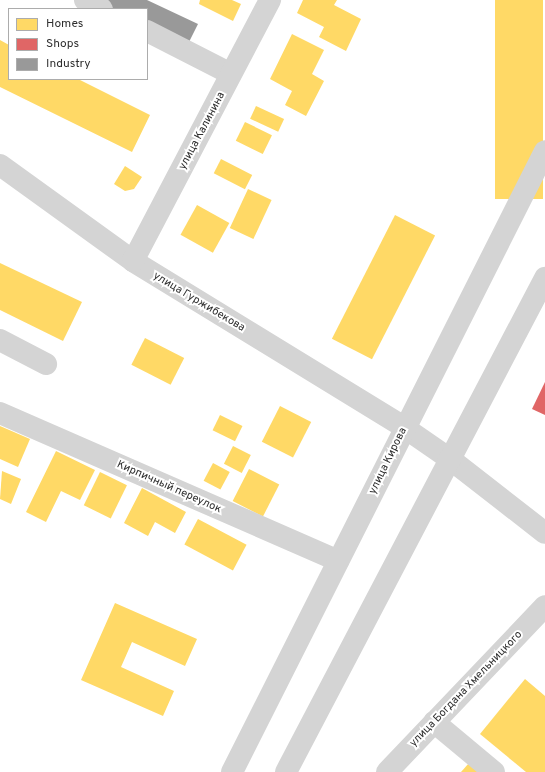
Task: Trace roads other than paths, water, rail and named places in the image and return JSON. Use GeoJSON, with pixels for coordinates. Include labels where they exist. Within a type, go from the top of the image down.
{"type":"FeatureCollection","features":[{"type":"Feature","properties":{"kind":"street"},"geometry":{"type":"LineString","coordinates":[[84,0],[100,8]]}},
{"type":"Feature","properties":{"kind":"street","name":"улица Калинина"},"geometry":{"type":"LineString","coordinates":[[133,261],[270,0]]}},
{"type":"Feature","properties":{"kind":"street"},"geometry":{"type":"LineString","coordinates":[[148,32],[231,74]]}},
{"type":"Feature","properties":{"kind":"street","name":"улица Кирова"},"geometry":{"type":"LineString","coordinates":[[232,772],[545,151]]}},
{"type":"Feature","properties":{"kind":"street","name":"улица Гуржибекова"},"geometry":{"type":"LineString","coordinates":[[0,165],[133,261],[405,428],[450,459],[545,533]]}},
{"type":"Feature","properties":{"kind":"street"},"geometry":{"type":"LineString","coordinates":[[286,772],[545,278]]}},
{"type":"Feature","properties":{"kind":"street"},"geometry":{"type":"LineString","coordinates":[[0,340],[46,364]]}},
{"type":"Feature","properties":{"kind":"street","name":"Кирпичный переулок"},"geometry":{"type":"LineString","coordinates":[[0,413],[338,561]]}},
{"type":"Feature","properties":{"kind":"street","name":"улица Богдана Хмельницкого"},"geometry":{"type":"LineString","coordinates":[[386,772],[545,606]]}},
{"type":"Feature","properties":{"kind":"street"},"geometry":{"type":"LineString","coordinates":[[434,722],[494,772]]}}]}
